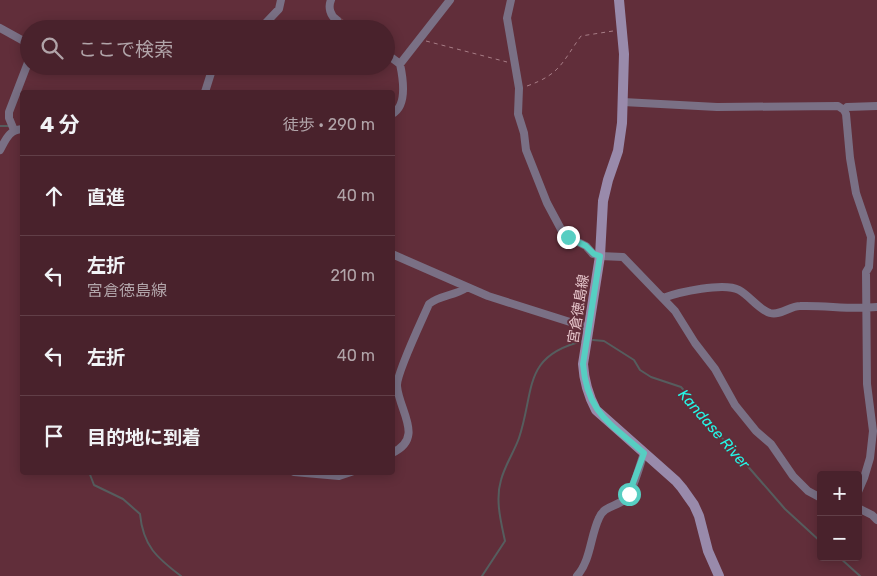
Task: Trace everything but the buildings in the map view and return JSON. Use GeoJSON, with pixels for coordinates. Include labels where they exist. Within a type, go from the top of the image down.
{"type":"FeatureCollection","features":[{"type":"Feature","properties":{"kind":"main road","name":"宮倉徳島線"},"geometry":{"type":"LineString","coordinates":[[619,0],[624,54],[620,137],[603,201],[600,256],[583,364],[584,378],[596,410],[676,481],[694,505],[710,556],[719,576]]}},
{"type":"Feature","properties":{"kind":"street"},"geometry":{"type":"LineString","coordinates":[[269,20],[279,9],[282,0]]}},
{"type":"Feature","properties":{"kind":"street"},"geometry":{"type":"LineString","coordinates":[[331,0],[329,6],[334,18],[337,20]]}},
{"type":"Feature","properties":{"kind":"street"},"geometry":{"type":"LineString","coordinates":[[400,64],[450,0]]}},
{"type":"Feature","properties":{"kind":"street"},"geometry":{"type":"LineString","coordinates":[[511,0],[507,18],[519,88],[518,114],[524,133],[526,150],[546,203],[562,231],[568,237],[586,246],[594,254],[600,256],[623,256],[664,298],[695,344],[715,369],[735,405],[756,431],[771,444],[793,476],[817,496]]}},
{"type":"Feature","properties":{"kind":"street"},"geometry":{"type":"LineString","coordinates":[[0,28],[20,39]]}},
{"type":"Feature","properties":{"kind":"street"},"geometry":{"type":"LineString","coordinates":[[395,61],[400,64],[403,77],[401,103],[395,113]]}},
{"type":"Feature","properties":{"kind":"street"},"geometry":{"type":"LineString","coordinates":[[0,150],[15,128],[9,118],[11,106],[23,75]]}},
{"type":"Feature","properties":{"kind":"street"},"geometry":{"type":"LineString","coordinates":[[206,90],[210,75]]}},
{"type":"Feature","properties":{"kind":"street"},"geometry":{"type":"LineString","coordinates":[[623,102],[717,106],[838,106],[844,110],[856,193],[871,237],[870,260],[866,272],[865,309],[868,340],[866,384],[873,431],[870,458],[862,483]]}},
{"type":"Feature","properties":{"kind":"street"},"geometry":{"type":"LineString","coordinates":[[844,110],[847,108],[877,106]]}},
{"type":"Feature","properties":{"kind":"street"},"geometry":{"type":"LineString","coordinates":[[395,255],[466,288],[588,328]]}},
{"type":"Feature","properties":{"kind":"street"},"geometry":{"type":"LineString","coordinates":[[395,452],[401,449],[409,439],[409,430],[397,385],[429,304],[436,298],[460,292],[466,288]]}},
{"type":"Feature","properties":{"kind":"street"},"geometry":{"type":"LineString","coordinates":[[664,298],[676,293],[707,288],[722,288],[737,289],[771,313],[779,313],[798,306],[865,309],[877,307]]}},
{"type":"Feature","properties":{"kind":"street"},"geometry":{"type":"LineString","coordinates":[[577,576],[582,571],[599,516],[608,507],[624,500],[629,494],[644,453]]}},
{"type":"Feature","properties":{"kind":"street"},"geometry":{"type":"LineString","coordinates":[[328,475],[342,475]]}},
{"type":"Feature","properties":{"kind":"street"},"geometry":{"type":"LineString","coordinates":[[862,510],[877,520]]}},
{"type":"Feature","properties":{"kind":"path"},"geometry":{"type":"LineString","coordinates":[[519,88],[550,76],[558,69],[581,36],[622,30]]}},
{"type":"Feature","properties":{"kind":"path"},"geometry":{"type":"LineString","coordinates":[[420,40],[469,54],[504,61],[514,66]]}},
{"type":"Feature","properties":{"kind":"waterway"},"geometry":{"type":"LineString","coordinates":[[0,126],[10,126]]}},
{"type":"Feature","properties":{"kind":"waterway","name":"Kandase River"},"geometry":{"type":"LineString","coordinates":[[593,340],[604,341],[634,360],[640,370],[651,377],[681,387],[698,407],[705,421],[731,447],[785,509],[817,538]]}},
{"type":"Feature","properties":{"kind":"waterway","name":"Kandase River"},"geometry":{"type":"LineString","coordinates":[[482,576],[505,541],[499,511],[499,488],[519,438],[534,377],[540,366],[550,356],[563,348],[583,341]]}},
{"type":"Feature","properties":{"kind":"waterway"},"geometry":{"type":"LineString","coordinates":[[90,475],[94,485],[123,499],[140,514],[144,535],[148,543],[158,557],[181,576]]}},
{"type":"Feature","properties":{"kind":"waterway","name":"Kandase River"},"geometry":{"type":"LineString","coordinates":[[843,561],[860,576]]}},
{"type":"Feature","properties":{"kind":"route"},"geometry":{"type":"LineString","coordinates":[[568,237],[600,256],[583,364],[584,378],[596,410],[644,453],[629,494]]}}]}
